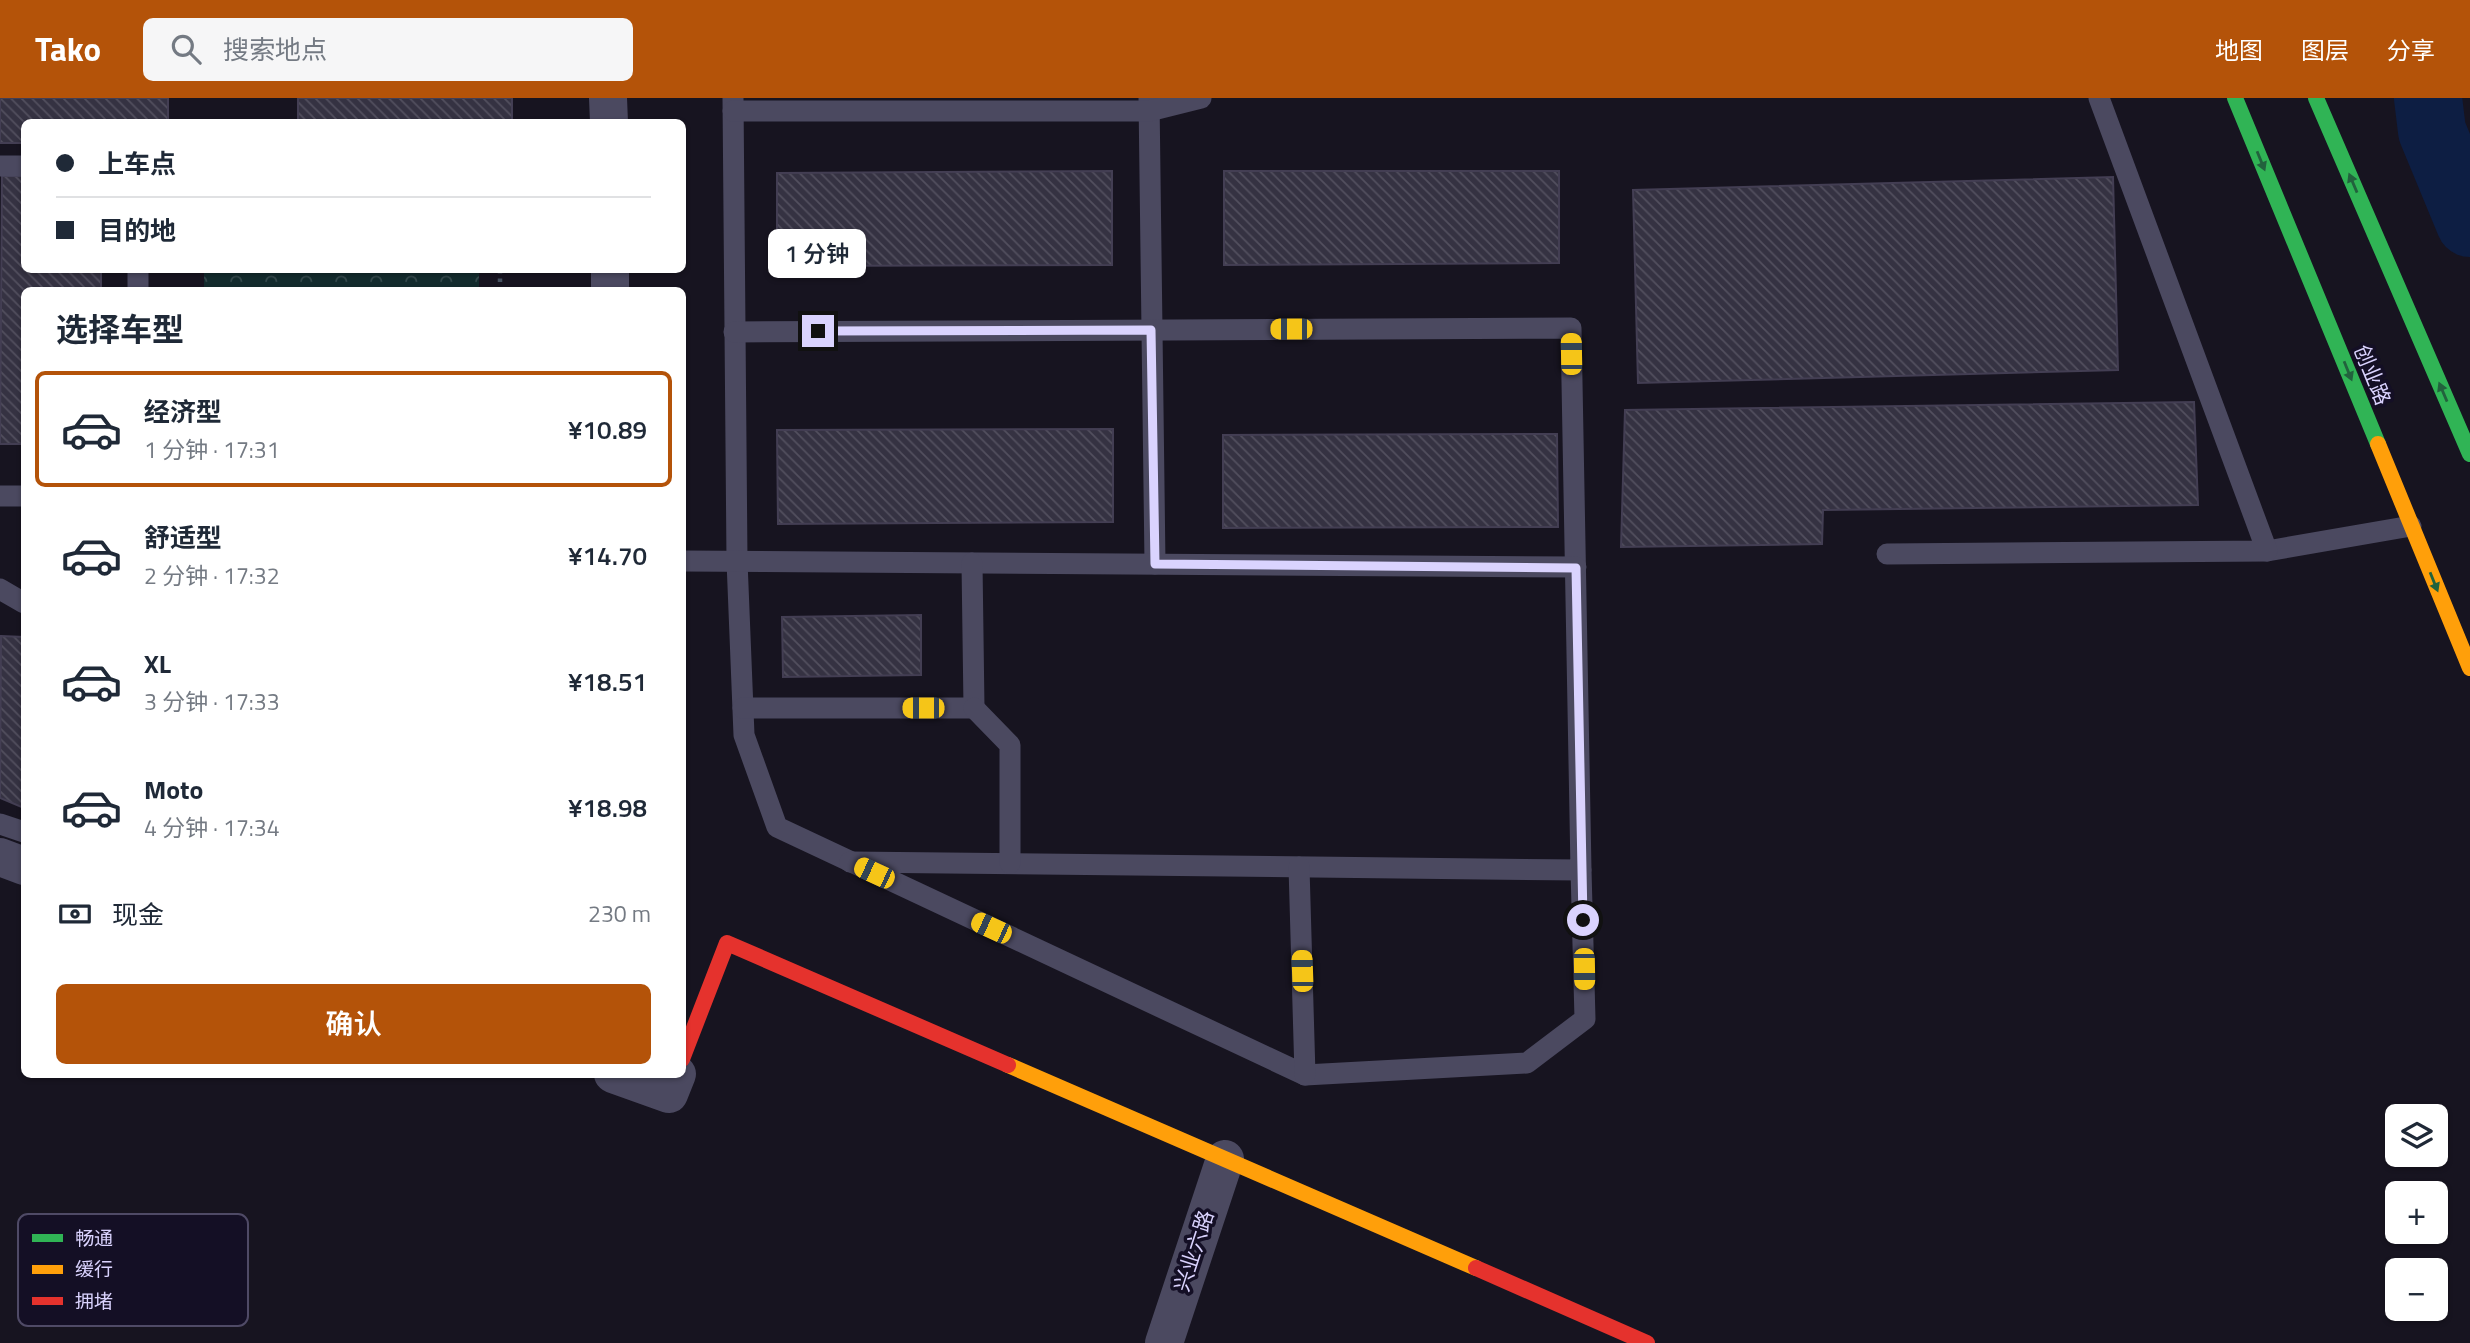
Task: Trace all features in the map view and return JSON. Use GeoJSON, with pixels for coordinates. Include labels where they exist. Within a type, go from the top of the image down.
{"type":"FeatureCollection","features":[{"type":"Feature","properties":{"kind":"street"},"geometry":{"type":"LineString","coordinates":[[608,98],[609,119]]}},
{"type":"Feature","properties":{"kind":"street","name":"创业路"},"geometry":{"type":"LineString","coordinates":[[2235,98],[2470,668]]}},
{"type":"Feature","properties":{"kind":"street"},"geometry":{"type":"LineString","coordinates":[[2316,98],[2470,454]]}},
{"type":"Feature","properties":{"kind":"street"},"geometry":{"type":"LineString","coordinates":[[0,857],[21,865]]}},
{"type":"Feature","properties":{"kind":"street"},"geometry":{"type":"LineString","coordinates":[[686,1049],[727,943],[1647,1343]]}},
{"type":"Feature","properties":{"kind":"street"},"geometry":{"type":"LineString","coordinates":[[624,1078],[669,1094],[675,1078]]}},
{"type":"Feature","properties":{"kind":"street","name":"兴业六路"},"geometry":{"type":"LineString","coordinates":[[1164,1343],[1225,1159]]}},
{"type":"Feature","properties":{"kind":"lane"},"geometry":{"type":"LineString","coordinates":[[734,332],[1571,328],[1585,1019],[1528,1063],[1305,1075],[778,827],[744,734],[737,561],[734,332],[733,104],[1149,104],[1201,98]]}},
{"type":"Feature","properties":{"kind":"lane"},"geometry":{"type":"LineString","coordinates":[[2099,98],[2267,551]]}},
{"type":"Feature","properties":{"kind":"lane"},"geometry":{"type":"LineString","coordinates":[[1149,104],[1155,564]]}},
{"type":"Feature","properties":{"kind":"lane"},"geometry":{"type":"LineString","coordinates":[[0,166],[21,166]]}},
{"type":"Feature","properties":{"kind":"lane"},"geometry":{"type":"LineString","coordinates":[[0,496],[21,496]]}},
{"type":"Feature","properties":{"kind":"lane"},"geometry":{"type":"LineString","coordinates":[[1887,554],[2267,551],[2411,526]]}},
{"type":"Feature","properties":{"kind":"lane"},"geometry":{"type":"LineString","coordinates":[[686,561],[1576,568]]}},
{"type":"Feature","properties":{"kind":"lane"},"geometry":{"type":"LineString","coordinates":[[972,563],[974,708],[1010,745],[1010,863]]}},
{"type":"Feature","properties":{"kind":"lane"},"geometry":{"type":"LineString","coordinates":[[0,589],[21,601]]}},
{"type":"Feature","properties":{"kind":"lane"},"geometry":{"type":"LineString","coordinates":[[743,708],[974,708]]}},
{"type":"Feature","properties":{"kind":"lane"},"geometry":{"type":"LineString","coordinates":[[0,824],[21,831]]}},
{"type":"Feature","properties":{"kind":"lane"},"geometry":{"type":"LineString","coordinates":[[850,862],[1581,870]]}},
{"type":"Feature","properties":{"kind":"lane"},"geometry":{"type":"LineString","coordinates":[[1299,867],[1305,1075]]}},
{"type":"Feature","properties":{"kind":"green space"},"geometry":{"type":"Polygon","coordinates":[[[204,273],[479,273],[479,287],[204,287],[204,273]]]}},
{"type":"Feature","properties":{"kind":"building"},"geometry":{"type":"Polygon","coordinates":[[[0,98],[168,98],[168,119],[21,119],[21,143],[0,143],[0,98]]]}},
{"type":"Feature","properties":{"kind":"building"},"geometry":{"type":"Polygon","coordinates":[[[298,98],[512,98],[512,119],[298,119],[298,98]]]}},
{"type":"Feature","properties":{"kind":"building"},"geometry":{"type":"Polygon","coordinates":[[[1112,171],[1112,265],[777,266],[777,173],[1112,171]]]}},
{"type":"Feature","properties":{"kind":"building"},"geometry":{"type":"Polygon","coordinates":[[[1224,171],[1559,171],[1559,263],[1224,265],[1224,171]]]}},
{"type":"Feature","properties":{"kind":"building"},"geometry":{"type":"Polygon","coordinates":[[[2,176],[21,176],[21,273],[101,273],[101,287],[21,287],[21,444],[0,444],[2,176]]]}},
{"type":"Feature","properties":{"kind":"building"},"geometry":{"type":"Polygon","coordinates":[[[2113,177],[2118,370],[1638,383],[1633,190],[2113,177]]]}},
{"type":"Feature","properties":{"kind":"building"},"geometry":{"type":"Polygon","coordinates":[[[2194,402],[2198,505],[1823,510],[1822,544],[1621,547],[1625,410],[2194,402]]]}},
{"type":"Feature","properties":{"kind":"building"},"geometry":{"type":"Polygon","coordinates":[[[1113,429],[1113,522],[778,524],[777,430],[1113,429]]]}},
{"type":"Feature","properties":{"kind":"building"},"geometry":{"type":"Polygon","coordinates":[[[1557,434],[1558,527],[1223,528],[1223,435],[1557,434]]]}},
{"type":"Feature","properties":{"kind":"building"},"geometry":{"type":"Polygon","coordinates":[[[921,615],[921,675],[783,677],[782,617],[921,615]]]}},
{"type":"Feature","properties":{"kind":"building"},"geometry":{"type":"Polygon","coordinates":[[[1,636],[21,637],[21,807],[0,798],[1,636]]]}},
{"type":"Feature","properties":{"kind":"waterway"},"geometry":{"type":"LineString","coordinates":[[2428,98],[2432,131],[2470,223]]}},
{"type":"Feature","properties":{"kind":"traffic: fast"},"geometry":{"type":"LineString","coordinates":[[2235,98],[2378,444]]}},
{"type":"Feature","properties":{"kind":"traffic: fast"},"geometry":{"type":"LineString","coordinates":[[2316,98],[2470,454]]}},
{"type":"Feature","properties":{"kind":"traffic: slow"},"geometry":{"type":"LineString","coordinates":[[2378,444],[2470,668]]}},
{"type":"Feature","properties":{"kind":"traffic: slow"},"geometry":{"type":"LineString","coordinates":[[1008,1065],[1476,1268]]}},
{"type":"Feature","properties":{"kind":"traffic: jam"},"geometry":{"type":"LineString","coordinates":[[686,1049],[727,943],[1008,1065]]}},
{"type":"Feature","properties":{"kind":"traffic: jam"},"geometry":{"type":"LineString","coordinates":[[1476,1268],[1647,1343]]}},
{"type":"Feature","properties":{"kind":"route"},"geometry":{"type":"LineString","coordinates":[[818,331],[1151,330],[1155,564],[1576,568],[1583,920]]}}]}
